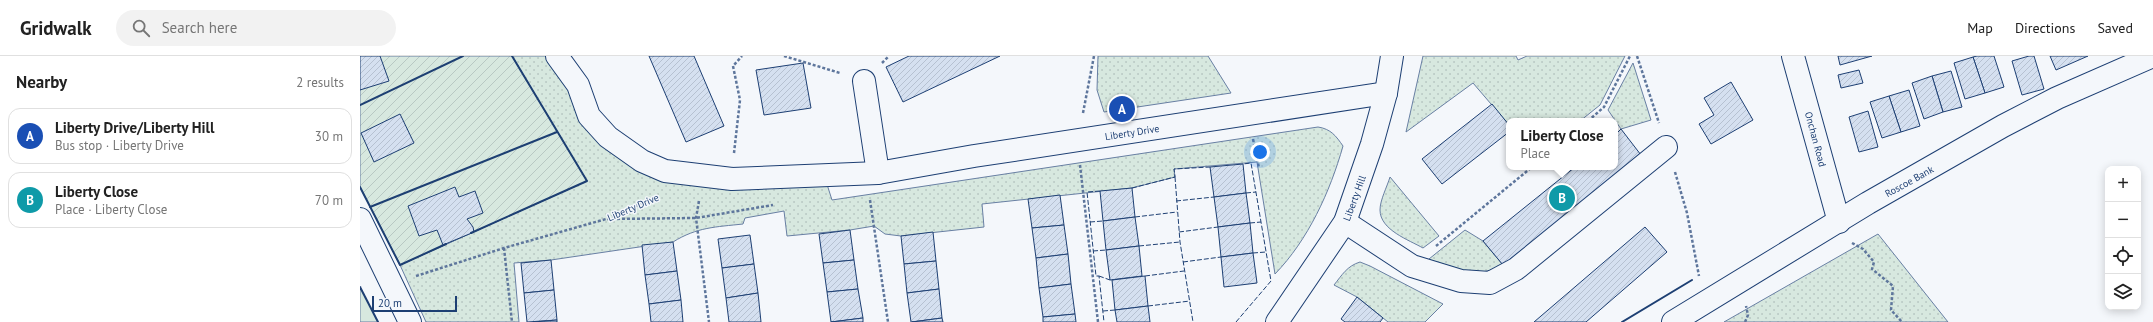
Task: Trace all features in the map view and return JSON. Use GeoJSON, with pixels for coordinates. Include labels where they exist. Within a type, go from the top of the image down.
{"type":"FeatureCollection","features":[{"type":"Feature","properties":{"kind":"street","name":"Liberty Drive"},"geometry":{"type":"LineString","coordinates":[[557,56],[578,85],[589,116],[608,137],[642,161],[664,171],[702,177],[732,179],[878,173],[974,156],[1386,93]]}},
{"type":"Feature","properties":{"kind":"street","name":"Liberty Hill"},"geometry":{"type":"LineString","coordinates":[[1277,322],[1346,222],[1372,144],[1386,93],[1392,56]]}},
{"type":"Feature","properties":{"kind":"street","name":"Onchan Road"},"geometry":{"type":"LineString","coordinates":[[1793,56],[1839,222]]}},
{"type":"Feature","properties":{"kind":"street","name":"Roscoe Bank"},"geometry":{"type":"LineString","coordinates":[[1673,322],[1839,222],[2003,126],[2057,98],[2153,56]]}},
{"type":"Feature","properties":{"kind":"street"},"geometry":{"type":"LineString","coordinates":[[864,81],[878,173]]}},
{"type":"Feature","properties":{"kind":"street"},"geometry":{"type":"LineString","coordinates":[[1346,222],[1412,266],[1461,281],[1490,283],[1516,269],[1666,147]]}},
{"type":"Feature","properties":{"kind":"street"},"geometry":{"type":"LineString","coordinates":[[360,219],[410,322]]}},
{"type":"Feature","properties":{"kind":"path"},"geometry":{"type":"LineString","coordinates":[[732,179],[740,100],[733,66],[742,56]]}},
{"type":"Feature","properties":{"kind":"path"},"geometry":{"type":"LineString","coordinates":[[784,56],[864,81]]}},
{"type":"Feature","properties":{"kind":"path"},"geometry":{"type":"LineString","coordinates":[[1077,141],[1094,56]]}},
{"type":"Feature","properties":{"kind":"path"},"geometry":{"type":"LineString","coordinates":[[1591,118],[1604,107],[1630,56]]}},
{"type":"Feature","properties":{"kind":"path"},"geometry":{"type":"LineString","coordinates":[[1637,56],[1687,213],[1699,275],[1711,299]]}},
{"type":"Feature","properties":{"kind":"path"},"geometry":{"type":"LineString","coordinates":[[1412,266],[1528,170]]}},
{"type":"Feature","properties":{"kind":"path"},"geometry":{"type":"LineString","coordinates":[[702,177],[696,218],[709,322]]}},
{"type":"Feature","properties":{"kind":"path"},"geometry":{"type":"LineString","coordinates":[[1083,190],[1098,322]]}},
{"type":"Feature","properties":{"kind":"path","name":"Liberty Drive"},"geometry":{"type":"LineString","coordinates":[[392,283],[504,248],[606,219],[661,195]]}},
{"type":"Feature","properties":{"kind":"path"},"geometry":{"type":"LineString","coordinates":[[869,196],[888,322]]}},
{"type":"Feature","properties":{"kind":"path"},"geometry":{"type":"LineString","coordinates":[[606,219],[696,218],[774,205]]}},
{"type":"Feature","properties":{"kind":"path"},"geometry":{"type":"LineString","coordinates":[[1851,242],[1863,249],[1874,262],[1872,269],[1893,286],[1891,310],[1902,322]]}},
{"type":"Feature","properties":{"kind":"path"},"geometry":{"type":"LineString","coordinates":[[504,248],[512,322]]}},
{"type":"Feature","properties":{"kind":"path"},"geometry":{"type":"LineString","coordinates":[[1745,322],[1748,315]]}},
{"type":"Feature","properties":{"kind":"shaded area"},"geometry":{"type":"Polygon","coordinates":[[[360,56],[512,56],[587,181],[400,265],[360,187],[360,56]]]}},
{"type":"Feature","properties":{"kind":"shaded area"},"geometry":{"type":"Polygon","coordinates":[[[512,56],[557,56],[589,116],[642,161],[824,175],[832,200],[1318,127],[1326,129],[1333,134],[1343,146],[1332,181],[1308,231],[1287,261],[1275,274],[1257,162],[1174,169],[1175,177],[1132,188],[982,204],[984,227],[901,236],[885,234],[874,226],[850,230],[787,236],[784,211],[745,218],[743,224],[715,227],[690,233],[673,242],[551,260],[514,263],[519,322],[426,322],[400,265],[587,181],[512,56]]]}},
{"type":"Feature","properties":{"kind":"shaded area"},"geometry":{"type":"Polygon","coordinates":[[[1098,56],[1208,56],[1231,93],[1104,112],[1097,90],[1098,56]]]}},
{"type":"Feature","properties":{"kind":"shaded area"},"geometry":{"type":"Polygon","coordinates":[[[1423,56],[1516,56],[1518,60],[1527,56],[1625,56],[1600,105],[1584,118],[1506,118],[1506,122],[1473,83],[1406,132],[1423,56]]]}},
{"type":"Feature","properties":{"kind":"shaded area"},"geometry":{"type":"Polygon","coordinates":[[[1633,63],[1651,120],[1621,129],[1618,125],[1618,118],[1613,118],[1608,110],[1633,63]]]}},
{"type":"Feature","properties":{"kind":"shaded area"},"geometry":{"type":"Polygon","coordinates":[[[1390,177],[1439,236],[1423,248],[1396,234],[1381,217],[1381,202],[1390,177]]]}},
{"type":"Feature","properties":{"kind":"shaded area"},"geometry":{"type":"Polygon","coordinates":[[[1465,230],[1483,241],[1503,265],[1484,272],[1475,273],[1456,271],[1446,268],[1429,259],[1465,230]]]}},
{"type":"Feature","properties":{"kind":"shaded area"},"geometry":{"type":"Polygon","coordinates":[[[1878,234],[1948,322],[1724,322],[1878,234]]]}},
{"type":"Feature","properties":{"kind":"shaded area"},"geometry":{"type":"Polygon","coordinates":[[[1360,262],[1443,304],[1425,322],[1388,322],[1357,297],[1334,285],[1348,268],[1360,262]]]}},
{"type":"Feature","properties":{"kind":"shaded area"},"geometry":{"type":"Polygon","coordinates":[[[360,287],[378,322],[360,322],[360,287]]]}},
{"type":"Feature","properties":{"kind":"building"},"geometry":{"type":"Polygon","coordinates":[[[360,56],[380,56],[389,81],[360,90],[360,56]]]}},
{"type":"Feature","properties":{"kind":"building"},"geometry":{"type":"Polygon","coordinates":[[[649,56],[694,56],[724,126],[686,142],[649,56]]]}},
{"type":"Feature","properties":{"kind":"building"},"geometry":{"type":"Polygon","coordinates":[[[909,56],[1000,56],[903,102],[886,67],[909,56]]]}},
{"type":"Feature","properties":{"kind":"building"},"geometry":{"type":"Polygon","coordinates":[[[1838,56],[1872,56],[1840,65],[1838,56]]]}},
{"type":"Feature","properties":{"kind":"building"},"geometry":{"type":"Polygon","coordinates":[[[1994,56],[2004,87],[1985,93],[1973,57],[1994,56]]]}},
{"type":"Feature","properties":{"kind":"building"},"geometry":{"type":"Polygon","coordinates":[[[2034,56],[2044,89],[2022,95],[2012,61],[2034,56]]]}},
{"type":"Feature","properties":{"kind":"building"},"geometry":{"type":"Polygon","coordinates":[[[2050,56],[2088,56],[2056,70],[2050,56]]]}},
{"type":"Feature","properties":{"kind":"building"},"geometry":{"type":"Polygon","coordinates":[[[1973,57],[1985,93],[1965,99],[1954,63],[1973,57]]]}},
{"type":"Feature","properties":{"kind":"building"},"geometry":{"type":"Polygon","coordinates":[[[803,63],[811,108],[764,115],[756,70],[803,63]]]}},
{"type":"Feature","properties":{"kind":"building"},"geometry":{"type":"Polygon","coordinates":[[[1859,70],[1863,83],[1841,88],[1838,75],[1859,70]]]}},
{"type":"Feature","properties":{"kind":"building"},"geometry":{"type":"Polygon","coordinates":[[[1951,71],[1962,107],[1943,112],[1932,76],[1951,71]]]}},
{"type":"Feature","properties":{"kind":"building"},"geometry":{"type":"Polygon","coordinates":[[[1932,76],[1943,112],[1924,119],[1912,83],[1932,76]]]}},
{"type":"Feature","properties":{"kind":"building"},"geometry":{"type":"Polygon","coordinates":[[[1731,82],[1753,120],[1711,144],[1699,124],[1714,115],[1704,98],[1731,82]]]}},
{"type":"Feature","properties":{"kind":"building"},"geometry":{"type":"Polygon","coordinates":[[[1909,90],[1920,126],[1901,132],[1889,96],[1909,90]]]}},
{"type":"Feature","properties":{"kind":"building"},"geometry":{"type":"Polygon","coordinates":[[[1889,96],[1901,132],[1882,138],[1870,102],[1889,96]]]}},
{"type":"Feature","properties":{"kind":"building"},"geometry":{"type":"Polygon","coordinates":[[[1492,104],[1506,121],[1506,134],[1442,184],[1422,159],[1492,104]]]}},
{"type":"Feature","properties":{"kind":"building"},"geometry":{"type":"Polygon","coordinates":[[[1868,111],[1878,147],[1859,152],[1849,117],[1868,111]]]}},
{"type":"Feature","properties":{"kind":"building"},"geometry":{"type":"Polygon","coordinates":[[[400,114],[414,143],[374,162],[361,133],[400,114]]]}},
{"type":"Feature","properties":{"kind":"building"},"geometry":{"type":"Polygon","coordinates":[[[1621,129],[1641,155],[1503,265],[1483,241],[1571,170],[1618,170],[1618,132],[1621,129]]]}},
{"type":"Feature","properties":{"kind":"building"},"geometry":{"type":"Polygon","coordinates":[[[1243,164],[1246,193],[1214,197],[1210,167],[1243,164]]]}},
{"type":"Feature","properties":{"kind":"building"},"geometry":{"type":"Polygon","coordinates":[[[455,187],[459,197],[475,191],[483,213],[467,219],[473,227],[474,232],[443,245],[437,230],[419,236],[408,206],[455,187]]]}},
{"type":"Feature","properties":{"kind":"building"},"geometry":{"type":"Polygon","coordinates":[[[1132,188],[1135,217],[1103,221],[1100,191],[1132,188]]]}},
{"type":"Feature","properties":{"kind":"building"},"geometry":{"type":"Polygon","coordinates":[[[1246,193],[1250,223],[1218,227],[1214,197],[1246,193]]]}},
{"type":"Feature","properties":{"kind":"building"},"geometry":{"type":"Polygon","coordinates":[[[1060,195],[1064,225],[1032,228],[1028,199],[1060,195]]]}},
{"type":"Feature","properties":{"kind":"building"},"geometry":{"type":"Polygon","coordinates":[[[1135,217],[1139,246],[1106,250],[1103,221],[1135,217]]]}},
{"type":"Feature","properties":{"kind":"building"},"geometry":{"type":"Polygon","coordinates":[[[1250,223],[1253,253],[1221,257],[1218,227],[1250,223]]]}},
{"type":"Feature","properties":{"kind":"building"},"geometry":{"type":"Polygon","coordinates":[[[1064,225],[1068,254],[1036,258],[1032,228],[1064,225]]]}},
{"type":"Feature","properties":{"kind":"building"},"geometry":{"type":"Polygon","coordinates":[[[1645,227],[1667,252],[1586,322],[1534,322],[1645,227]]]}},
{"type":"Feature","properties":{"kind":"building"},"geometry":{"type":"Polygon","coordinates":[[[850,230],[854,260],[823,263],[819,234],[850,230]]]}},
{"type":"Feature","properties":{"kind":"building"},"geometry":{"type":"Polygon","coordinates":[[[933,232],[936,261],[904,264],[901,236],[933,232]]]}},
{"type":"Feature","properties":{"kind":"building"},"geometry":{"type":"Polygon","coordinates":[[[750,235],[754,264],[722,268],[718,239],[750,235]]]}},
{"type":"Feature","properties":{"kind":"building"},"geometry":{"type":"Polygon","coordinates":[[[673,242],[677,271],[645,275],[642,245],[673,242]]]}},
{"type":"Feature","properties":{"kind":"building"},"geometry":{"type":"Polygon","coordinates":[[[1139,246],[1142,276],[1110,280],[1106,250],[1139,246]]]}},
{"type":"Feature","properties":{"kind":"building"},"geometry":{"type":"Polygon","coordinates":[[[1253,253],[1257,283],[1224,287],[1221,257],[1253,253]]]}},
{"type":"Feature","properties":{"kind":"building"},"geometry":{"type":"Polygon","coordinates":[[[1068,254],[1071,284],[1039,288],[1036,258],[1068,254]]]}},
{"type":"Feature","properties":{"kind":"building"},"geometry":{"type":"Polygon","coordinates":[[[551,260],[554,290],[524,293],[521,263],[551,260]]]}},
{"type":"Feature","properties":{"kind":"building"},"geometry":{"type":"Polygon","coordinates":[[[854,260],[858,289],[827,292],[823,263],[854,260]]]}},
{"type":"Feature","properties":{"kind":"building"},"geometry":{"type":"Polygon","coordinates":[[[936,261],[939,289],[907,293],[904,264],[936,261]]]}},
{"type":"Feature","properties":{"kind":"building"},"geometry":{"type":"Polygon","coordinates":[[[754,264],[758,293],[726,298],[722,268],[754,264]]]}},
{"type":"Feature","properties":{"kind":"building"},"geometry":{"type":"Polygon","coordinates":[[[677,271],[681,300],[649,304],[645,275],[677,271]]]}},
{"type":"Feature","properties":{"kind":"building"},"geometry":{"type":"Polygon","coordinates":[[[1145,276],[1148,306],[1115,310],[1112,280],[1145,276]]]}},
{"type":"Feature","properties":{"kind":"building"},"geometry":{"type":"Polygon","coordinates":[[[1071,284],[1075,314],[1043,317],[1039,288],[1071,284]]]}},
{"type":"Feature","properties":{"kind":"building"},"geometry":{"type":"Polygon","coordinates":[[[858,289],[863,318],[831,322],[827,292],[858,289]]]}},
{"type":"Feature","properties":{"kind":"building"},"geometry":{"type":"Polygon","coordinates":[[[939,289],[942,318],[911,322],[907,293],[939,289]]]}},
{"type":"Feature","properties":{"kind":"building"},"geometry":{"type":"Polygon","coordinates":[[[554,290],[557,320],[527,322],[524,293],[554,290]]]}},
{"type":"Feature","properties":{"kind":"building"},"geometry":{"type":"Polygon","coordinates":[[[758,293],[761,322],[729,322],[726,298],[758,293]]]}},
{"type":"Feature","properties":{"kind":"building"},"geometry":{"type":"Polygon","coordinates":[[[1357,297],[1383,318],[1380,322],[1345,322],[1341,319],[1357,297]]]}},
{"type":"Feature","properties":{"kind":"building"},"geometry":{"type":"Polygon","coordinates":[[[681,300],[683,322],[651,322],[649,304],[681,300]]]}},
{"type":"Feature","properties":{"kind":"building"},"geometry":{"type":"Polygon","coordinates":[[[1148,306],[1150,322],[1117,322],[1115,310],[1148,306]]]}},
{"type":"Feature","properties":{"kind":"building"},"geometry":{"type":"Polygon","coordinates":[[[1075,314],[1076,322],[1043,322],[1043,317],[1075,314]]]}},
{"type":"Feature","properties":{"kind":"building"},"geometry":{"type":"Polygon","coordinates":[[[863,318],[863,322],[831,322],[863,318]]]}},
{"type":"Feature","properties":{"kind":"building"},"geometry":{"type":"Polygon","coordinates":[[[942,318],[943,322],[912,322],[942,318]]]}},
{"type":"Feature","properties":{"kind":"building"},"geometry":{"type":"Polygon","coordinates":[[[557,320],[557,322],[533,322],[557,320]]]}},
{"type":"Feature","properties":{"kind":"fence"},"geometry":{"type":"LineString","coordinates":[[1236,322],[1271,281],[1251,163],[1243,164]]}},
{"type":"Feature","properties":{"kind":"fence"},"geometry":{"type":"LineString","coordinates":[[1132,188],[1175,177],[1174,169],[1210,167]]}},
{"type":"Feature","properties":{"kind":"fence"},"geometry":{"type":"LineString","coordinates":[[1175,177],[1180,242],[1193,322]]}},
{"type":"Feature","properties":{"kind":"fence"},"geometry":{"type":"LineString","coordinates":[[1100,191],[1087,192],[1096,276],[1099,276],[1104,322]]}},
{"type":"Feature","properties":{"kind":"fence"},"geometry":{"type":"LineString","coordinates":[[1246,193],[1256,192]]}},
{"type":"Feature","properties":{"kind":"fence"},"geometry":{"type":"LineString","coordinates":[[1176,201],[1214,197]]}},
{"type":"Feature","properties":{"kind":"fence"},"geometry":{"type":"LineString","coordinates":[[1135,217],[1177,212]]}},
{"type":"Feature","properties":{"kind":"fence"},"geometry":{"type":"LineString","coordinates":[[1090,222],[1103,221]]}},
{"type":"Feature","properties":{"kind":"fence"},"geometry":{"type":"LineString","coordinates":[[1250,223],[1261,222]]}},
{"type":"Feature","properties":{"kind":"fence"},"geometry":{"type":"LineString","coordinates":[[1179,232],[1218,227]]}},
{"type":"Feature","properties":{"kind":"fence"},"geometry":{"type":"LineString","coordinates":[[1139,246],[1180,242]]}},
{"type":"Feature","properties":{"kind":"fence"},"geometry":{"type":"LineString","coordinates":[[1093,251],[1106,250]]}},
{"type":"Feature","properties":{"kind":"fence"},"geometry":{"type":"LineString","coordinates":[[1253,253],[1266,252]]}},
{"type":"Feature","properties":{"kind":"fence"},"geometry":{"type":"LineString","coordinates":[[1183,262],[1221,257]]}},
{"type":"Feature","properties":{"kind":"fence"},"geometry":{"type":"LineString","coordinates":[[1145,276],[1184,271]]}},
{"type":"Feature","properties":{"kind":"fence"},"geometry":{"type":"LineString","coordinates":[[1099,276],[1110,280]]}},
{"type":"Feature","properties":{"kind":"fence"},"geometry":{"type":"LineString","coordinates":[[1148,306],[1190,301]]}},
{"type":"Feature","properties":{"kind":"fence"},"geometry":{"type":"LineString","coordinates":[[1103,311],[1115,310]]}},
{"type":"Feature","properties":{"kind":"wall"},"geometry":{"type":"LineString","coordinates":[[360,105],[463,56]]}},
{"type":"Feature","properties":{"kind":"wall"},"geometry":{"type":"LineString","coordinates":[[471,233],[587,181],[512,56]]}},
{"type":"Feature","properties":{"kind":"wall"},"geometry":{"type":"LineString","coordinates":[[370,207],[557,132]]}},
{"type":"Feature","properties":{"kind":"wall"},"geometry":{"type":"LineString","coordinates":[[360,187],[400,265],[446,244]]}},
{"type":"Feature","properties":{"kind":"wall"},"geometry":{"type":"LineString","coordinates":[[1622,322],[1692,280]]}},
{"type":"Feature","properties":{"kind":"wall"},"geometry":{"type":"LineString","coordinates":[[360,287],[378,322]]}},
{"type":"Feature","properties":{"kind":"place","name":"Liberty Drive/Liberty Hill"},"geometry":{"type":"Point","coordinates":[1122,109]}},
{"type":"Feature","properties":{"kind":"place","name":"Liberty Close"},"geometry":{"type":"Point","coordinates":[1562,198]}}]}
